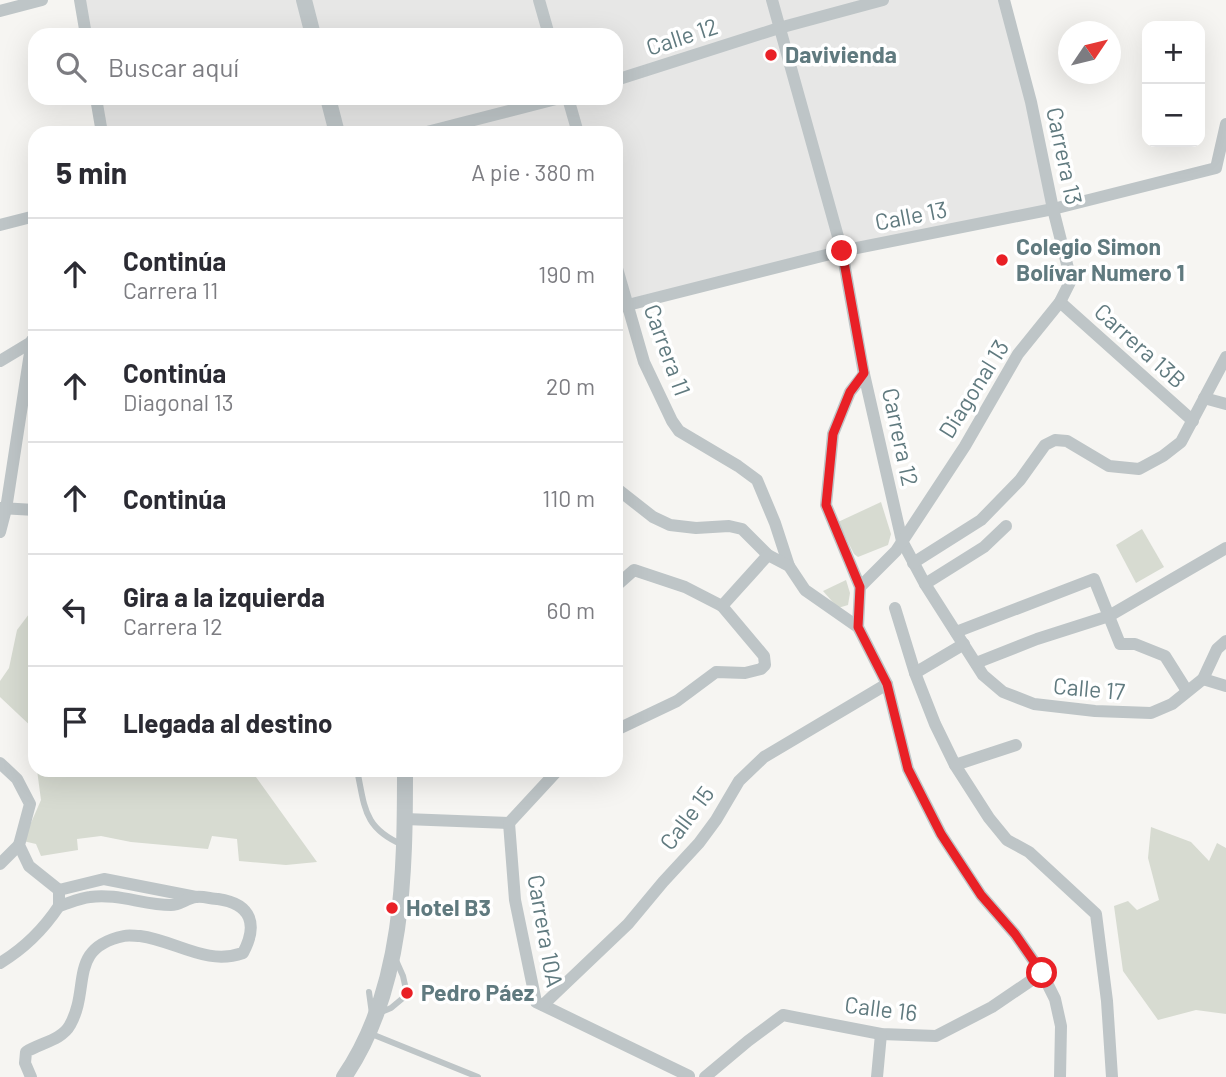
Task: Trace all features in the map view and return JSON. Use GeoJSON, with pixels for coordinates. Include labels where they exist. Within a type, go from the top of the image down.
{"type":"FeatureCollection","features":[{"type":"Feature","properties":{"kind":"street"},"geometry":{"type":"LineString","coordinates":[[0,11],[42,0]]}},
{"type":"Feature","properties":{"kind":"street"},"geometry":{"type":"LineString","coordinates":[[80,0],[85,28]]}},
{"type":"Feature","properties":{"kind":"street"},"geometry":{"type":"LineString","coordinates":[[304,0],[311,28]]}},
{"type":"Feature","properties":{"kind":"street"},"geometry":{"type":"LineString","coordinates":[[539,0],[548,28]]}},
{"type":"Feature","properties":{"kind":"street","name":"Carrera 12"},"geometry":{"type":"LineString","coordinates":[[772,0],[842,251],[864,373],[902,541],[925,584],[976,663]]}},
{"type":"Feature","properties":{"kind":"street","name":"Calle 12"},"geometry":{"type":"LineString","coordinates":[[623,78],[779,28],[883,0]]}},
{"type":"Feature","properties":{"kind":"street","name":"Carrera 13"},"geometry":{"type":"LineString","coordinates":[[1004,0],[1031,102],[1071,281]]}},
{"type":"Feature","properties":{"kind":"street"},"geometry":{"type":"LineString","coordinates":[[97,105],[101,126]]}},
{"type":"Feature","properties":{"kind":"street"},"geometry":{"type":"LineString","coordinates":[[330,105],[335,126]]}},
{"type":"Feature","properties":{"kind":"street"},"geometry":{"type":"LineString","coordinates":[[450,126],[533,105]]}},
{"type":"Feature","properties":{"kind":"street"},"geometry":{"type":"LineString","coordinates":[[570,105],[576,126]]}},
{"type":"Feature","properties":{"kind":"street","name":"Calle 13"},"geometry":{"type":"LineString","coordinates":[[623,306],[842,251],[1053,209],[1216,168],[1226,124]]}},
{"type":"Feature","properties":{"kind":"street"},"geometry":{"type":"LineString","coordinates":[[0,225],[28,218]]}},
{"type":"Feature","properties":{"kind":"street","name":"Diagonal 13"},"geometry":{"type":"LineString","coordinates":[[860,587],[896,551],[965,446],[1018,354],[1060,302],[1071,281]]}},
{"type":"Feature","properties":{"kind":"street","name":"Carrera 13B"},"geometry":{"type":"LineString","coordinates":[[1060,302],[1193,421]]}},
{"type":"Feature","properties":{"kind":"street","name":"Carrera 11"},"geometry":{"type":"LineString","coordinates":[[623,309],[643,362],[679,431],[757,480],[789,566],[805,590],[858,627],[887,684],[908,769],[941,834],[981,895],[1015,934],[1042,973],[1055,999],[1061,1026],[1060,1077]]}},
{"type":"Feature","properties":{"kind":"street"},"geometry":{"type":"LineString","coordinates":[[0,360],[28,343]]}},
{"type":"Feature","properties":{"kind":"street"},"geometry":{"type":"LineString","coordinates":[[913,563],[981,520],[1020,480],[1045,445],[1055,440],[1067,441],[1109,466],[1139,468],[1163,456],[1181,442],[1226,357]]}},
{"type":"Feature","properties":{"kind":"street"},"geometry":{"type":"LineString","coordinates":[[1,526],[28,368]]}},
{"type":"Feature","properties":{"kind":"street"},"geometry":{"type":"LineString","coordinates":[[858,627],[860,587],[826,505],[833,434],[850,392],[864,373]]}},
{"type":"Feature","properties":{"kind":"street"},"geometry":{"type":"LineString","coordinates":[[1204,398],[1226,404]]}},
{"type":"Feature","properties":{"kind":"street","name":"Carrera 11"},"geometry":{"type":"LineString","coordinates":[[623,493],[653,517],[670,525],[696,528],[729,526],[742,529],[768,555],[789,566]]}},
{"type":"Feature","properties":{"kind":"street"},"geometry":{"type":"LineString","coordinates":[[3,508],[28,510]]}},
{"type":"Feature","properties":{"kind":"street"},"geometry":{"type":"LineString","coordinates":[[925,584],[984,547],[1006,526]]}},
{"type":"Feature","properties":{"kind":"street"},"geometry":{"type":"LineString","coordinates":[[976,663],[1037,639],[1109,616],[1226,548]]}},
{"type":"Feature","properties":{"kind":"street"},"geometry":{"type":"LineString","coordinates":[[722,606],[768,555]]}},
{"type":"Feature","properties":{"kind":"street"},"geometry":{"type":"LineString","coordinates":[[623,580],[634,570],[685,587],[722,606],[764,656],[765,665],[761,669],[745,673],[716,672],[677,701],[623,727]]}},
{"type":"Feature","properties":{"kind":"street"},"geometry":{"type":"LineString","coordinates":[[956,632],[1094,579],[1120,644],[1135,645],[1165,656],[1187,691]]}},
{"type":"Feature","properties":{"kind":"street"},"geometry":{"type":"LineString","coordinates":[[895,608],[915,673],[955,765],[989,818],[1007,840],[1029,852],[1096,914],[1107,1001],[1112,1077]]}},
{"type":"Feature","properties":{"kind":"street","name":"Calle 17"},"geometry":{"type":"LineString","coordinates":[[976,663],[984,675],[1003,692],[1034,704],[1114,713],[1151,713],[1172,704],[1203,679],[1217,649],[1226,641]]}},
{"type":"Feature","properties":{"kind":"street"},"geometry":{"type":"LineString","coordinates":[[915,673],[964,644]]}},
{"type":"Feature","properties":{"kind":"street"},"geometry":{"type":"LineString","coordinates":[[1203,679],[1226,686]]}},
{"type":"Feature","properties":{"kind":"street","name":"Calle 15"},"geometry":{"type":"LineString","coordinates":[[543,1005],[628,924],[699,843],[740,781],[764,757],[887,684]]}},
{"type":"Feature","properties":{"kind":"street"},"geometry":{"type":"LineString","coordinates":[[955,765],[1016,745]]}},
{"type":"Feature","properties":{"kind":"street"},"geometry":{"type":"LineString","coordinates":[[0,763],[17,779],[30,804],[19,845],[0,864]]}},
{"type":"Feature","properties":{"kind":"street"},"geometry":{"type":"LineString","coordinates":[[344,1077],[360,1055],[374,1023],[389,961],[405,846],[405,777]]}},
{"type":"Feature","properties":{"kind":"street"},"geometry":{"type":"LineString","coordinates":[[405,819],[509,823],[552,777]]}},
{"type":"Feature","properties":{"kind":"street","name":"Carrera 10A"},"geometry":{"type":"LineString","coordinates":[[509,823],[515,900],[537,1002],[691,1076]]}},
{"type":"Feature","properties":{"kind":"street"},"geometry":{"type":"LineString","coordinates":[[19,845],[29,866],[59,890]]}},
{"type":"Feature","properties":{"kind":"street"},"geometry":{"type":"LineString","coordinates":[[31,1077],[25,1063],[26,1052],[38,1044],[60,1037],[69,1027],[80,1000],[84,961],[103,945],[126,935],[158,939],[209,957],[229,958],[243,953],[251,937],[252,921],[244,910],[231,901],[104,879],[59,890]]}},
{"type":"Feature","properties":{"kind":"street"},"geometry":{"type":"LineString","coordinates":[[0,963],[17,954],[43,930],[59,906],[59,890]]}},
{"type":"Feature","properties":{"kind":"street"},"geometry":{"type":"LineString","coordinates":[[59,906],[89,897],[114,897],[175,906],[196,897]]}},
{"type":"Feature","properties":{"kind":"street","name":"Calle 16"},"geometry":{"type":"LineString","coordinates":[[705,1077],[783,1016],[881,1034],[936,1036],[992,1007],[1042,973]]}},
{"type":"Feature","properties":{"kind":"street"},"geometry":{"type":"LineString","coordinates":[[877,1077],[881,1034]]}},
{"type":"Feature","properties":{"kind":"lane"},"geometry":{"type":"LineString","coordinates":[[358,777],[365,813],[388,839],[405,846]]}},
{"type":"Feature","properties":{"kind":"lane"},"geometry":{"type":"LineString","coordinates":[[389,961],[403,976],[405,985]]}},
{"type":"Feature","properties":{"kind":"lane"},"geometry":{"type":"LineString","coordinates":[[369,992],[374,1023]]}},
{"type":"Feature","properties":{"kind":"lane"},"geometry":{"type":"LineString","coordinates":[[374,1023],[403,998]]}},
{"type":"Feature","properties":{"kind":"lane"},"geometry":{"type":"LineString","coordinates":[[374,1023],[478,1077]]}},
{"type":"Feature","properties":{"kind":"shaded area"},"geometry":{"type":"Polygon","coordinates":[[[82,0],[1009,0],[1056,205],[623,303],[623,126],[100,126],[97,105],[623,105],[623,28],[86,28],[82,0]]]}},
{"type":"Feature","properties":{"kind":"shaded area"},"geometry":{"type":"Polygon","coordinates":[[[881,502],[891,534],[888,545],[858,557],[838,522],[881,502]]]}},
{"type":"Feature","properties":{"kind":"shaded area"},"geometry":{"type":"Polygon","coordinates":[[[1142,529],[1164,567],[1136,583],[1116,545],[1142,529]]]}},
{"type":"Feature","properties":{"kind":"shaded area"},"geometry":{"type":"Polygon","coordinates":[[[846,580],[850,593],[848,605],[838,608],[823,591],[846,580]]]}},
{"type":"Feature","properties":{"kind":"shaded area"},"geometry":{"type":"Polygon","coordinates":[[[28,615],[28,723],[0,697],[0,681],[9,668],[17,630],[28,615]]]}},
{"type":"Feature","properties":{"kind":"shaded area"},"geometry":{"type":"Polygon","coordinates":[[[38,777],[256,777],[317,862],[286,865],[239,861],[237,839],[212,836],[208,849],[131,842],[101,836],[77,839],[78,850],[41,856],[36,844],[23,841],[41,800],[38,777]]]}},
{"type":"Feature","properties":{"kind":"shaded area"},"geometry":{"type":"Polygon","coordinates":[[[1151,827],[1191,842],[1209,861],[1217,843],[1226,848],[1226,1014],[1196,1010],[1158,1020],[1123,971],[1114,906],[1128,901],[1137,910],[1159,900],[1148,858],[1151,827]]]}},
{"type":"Feature","properties":{"kind":"place","name":"Davivienda"},"geometry":{"type":"Point","coordinates":[771,55]}},
{"type":"Feature","properties":{"kind":"place","name":"Colegio Simon Bolívar Numero 1"},"geometry":{"type":"Point","coordinates":[1002,260]}},
{"type":"Feature","properties":{"kind":"place","name":"Hotel B3"},"geometry":{"type":"Point","coordinates":[392,908]}},
{"type":"Feature","properties":{"kind":"place","name":"Pedro Páez"},"geometry":{"type":"Point","coordinates":[407,993]}},
{"type":"Feature","properties":{"kind":"route"},"geometry":{"type":"LineString","coordinates":[[842,251],[864,373],[850,392],[833,434],[826,505],[860,587],[858,627],[887,684],[908,769],[941,834],[981,895],[1015,934],[1042,973]]}}]}
